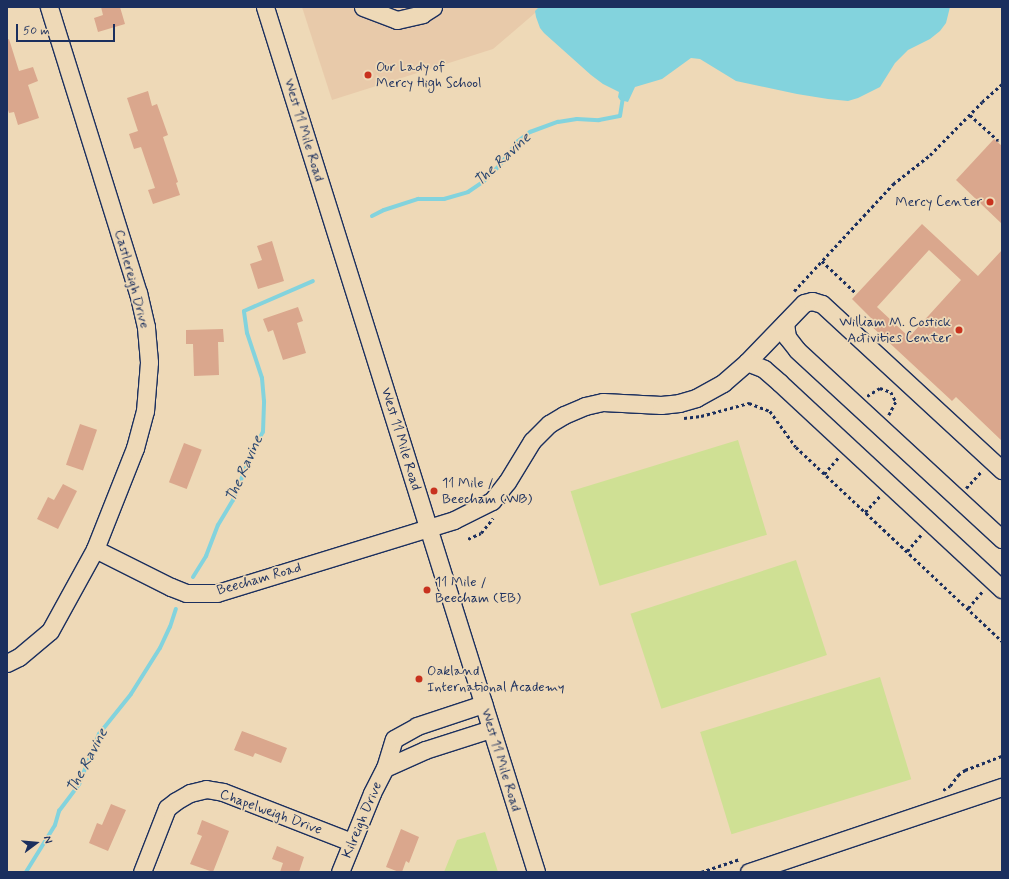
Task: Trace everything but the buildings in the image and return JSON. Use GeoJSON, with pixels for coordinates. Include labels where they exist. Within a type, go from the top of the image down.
{"type":"FeatureCollection","features":[{"type":"Feature","properties":{"kind":"street","name":"Castlereigh Drive"},"geometry":{"type":"LineString","coordinates":[[7,662],[24,654],[50,631],[95,549],[135,448],[145,411],[149,362],[147,341],[138,293],[48,7]]}},
{"type":"Feature","properties":{"kind":"street","name":"West 11 Mile Road"},"geometry":{"type":"LineString","coordinates":[[265,7],[536,872]]}},
{"type":"Feature","properties":{"kind":"street"},"geometry":{"type":"LineString","coordinates":[[363,7],[398,20],[422,14],[433,7]]}},
{"type":"Feature","properties":{"kind":"street","name":"Beecham Road"},"geometry":{"type":"LineString","coordinates":[[95,549],[186,593],[217,593],[454,520],[492,501],[507,482],[532,441],[549,424],[564,415],[585,406],[603,402],[660,405],[679,403],[696,398],[723,383],[747,362],[804,303],[812,301],[822,304],[997,466]]}},
{"type":"Feature","properties":{"kind":"street"},"geometry":{"type":"LineString","coordinates":[[785,323],[787,337],[797,350],[1002,539]]}},
{"type":"Feature","properties":{"kind":"street"},"geometry":{"type":"LineString","coordinates":[[747,362],[764,369],[998,585]]}},
{"type":"Feature","properties":{"kind":"street","name":"Kilreigh Drive"},"geometry":{"type":"LineString","coordinates":[[340,872],[372,793],[385,768],[394,740],[418,726],[483,704]]}},
{"type":"Feature","properties":{"kind":"street","name":"Kilreigh Drive"},"geometry":{"type":"LineString","coordinates":[[385,768],[425,750],[491,728]]}},
{"type":"Feature","properties":{"kind":"street"},"geometry":{"type":"LineString","coordinates":[[748,865],[1002,788]]}},
{"type":"Feature","properties":{"kind":"street","name":"Chapelweigh Drive"},"geometry":{"type":"LineString","coordinates":[[142,872],[167,808],[190,792],[206,789],[223,792],[351,842]]}},
{"type":"Feature","properties":{"kind":"path"},"geometry":{"type":"LineString","coordinates":[[790,296],[893,184],[930,155],[1002,84]]}},
{"type":"Feature","properties":{"kind":"path"},"geometry":{"type":"LineString","coordinates":[[970,115],[998,140],[997,141]]}},
{"type":"Feature","properties":{"kind":"path"},"geometry":{"type":"LineString","coordinates":[[822,261],[857,294]]}},
{"type":"Feature","properties":{"kind":"path"},"geometry":{"type":"LineString","coordinates":[[857,406],[870,393],[880,388],[891,392],[896,402],[892,412],[878,426]]}},
{"type":"Feature","properties":{"kind":"path"},"geometry":{"type":"LineString","coordinates":[[680,418],[701,416],[749,403],[770,411],[796,447],[1002,641]]}},
{"type":"Feature","properties":{"kind":"path"},"geometry":{"type":"LineString","coordinates":[[824,474],[848,446]]}},
{"type":"Feature","properties":{"kind":"path"},"geometry":{"type":"LineString","coordinates":[[957,498],[997,466]]}},
{"type":"Feature","properties":{"kind":"path"},"geometry":{"type":"LineString","coordinates":[[865,512],[890,485]]}},
{"type":"Feature","properties":{"kind":"path"},"geometry":{"type":"LineString","coordinates":[[468,539],[481,533],[496,514]]}},
{"type":"Feature","properties":{"kind":"path"},"geometry":{"type":"LineString","coordinates":[[907,551],[932,524]]}},
{"type":"Feature","properties":{"kind":"path"},"geometry":{"type":"LineString","coordinates":[[968,608],[998,585]]}},
{"type":"Feature","properties":{"kind":"path"},"geometry":{"type":"LineString","coordinates":[[941,792],[950,786],[958,775],[965,770],[1002,756]]}},
{"type":"Feature","properties":{"kind":"path"},"geometry":{"type":"LineString","coordinates":[[701,872],[748,865]]}},
{"type":"Feature","properties":{"kind":"shaded area","name":"Our Lady of Mercy High School"},"geometry":{"type":"Polygon","coordinates":[[[302,7],[542,7],[493,49],[332,100],[302,7]]]}},
{"type":"Feature","properties":{"kind":"green space"},"geometry":{"type":"Polygon","coordinates":[[[738,440],[767,535],[600,586],[571,491],[738,440]]]}},
{"type":"Feature","properties":{"kind":"green space"},"geometry":{"type":"Polygon","coordinates":[[[796,560],[827,655],[661,709],[631,614],[796,560]]]}},
{"type":"Feature","properties":{"kind":"green space"},"geometry":{"type":"Polygon","coordinates":[[[880,677],[911,779],[731,834],[700,732],[880,677]]]}},
{"type":"Feature","properties":{"kind":"green space"},"geometry":{"type":"Polygon","coordinates":[[[485,832],[498,872],[444,872],[457,840],[485,832]]]}},
{"type":"Feature","properties":{"kind":"water"},"geometry":{"type":"Polygon","coordinates":[[[539,7],[950,7],[946,23],[940,31],[930,39],[908,50],[895,63],[880,87],[858,98],[848,101],[797,94],[736,81],[700,59],[691,58],[662,79],[635,87],[628,102],[620,100],[618,97],[619,92],[603,84],[591,75],[544,33],[540,28],[536,17],[535,11],[539,7]]]}},
{"type":"Feature","properties":{"kind":"waterway","name":"The Ravine"},"geometry":{"type":"LineString","coordinates":[[372,216],[384,210],[418,199],[444,199],[468,192],[483,182],[500,165],[518,141],[530,132],[558,122],[577,119],[599,120],[620,116],[623,97]]}},
{"type":"Feature","properties":{"kind":"waterway","name":"The Ravine"},"geometry":{"type":"LineString","coordinates":[[193,577],[206,556],[218,525],[233,500],[250,457],[263,432],[264,401],[262,378],[247,333],[244,311],[313,281]]}},
{"type":"Feature","properties":{"kind":"waterway","name":"The Ravine"},"geometry":{"type":"LineString","coordinates":[[26,872],[55,825],[59,811],[79,784],[99,734],[131,694],[160,648],[170,627],[176,609]]}},
{"type":"Feature","properties":{"kind":"place","name":"Our Lady of Mercy High School"},"geometry":{"type":"Point","coordinates":[368,75]}},
{"type":"Feature","properties":{"kind":"place","name":"Mercy Center"},"geometry":{"type":"Point","coordinates":[990,202]}},
{"type":"Feature","properties":{"kind":"place","name":"William M. Costick Activities Center"},"geometry":{"type":"Point","coordinates":[959,330]}},
{"type":"Feature","properties":{"kind":"place","name":"11 Mile / Beecham (WB)"},"geometry":{"type":"Point","coordinates":[434,491]}},
{"type":"Feature","properties":{"kind":"place","name":"11 Mile / Beecham (EB)"},"geometry":{"type":"Point","coordinates":[427,590]}},
{"type":"Feature","properties":{"kind":"place","name":"Oakland International Academy"},"geometry":{"type":"Point","coordinates":[419,679]}}]}
